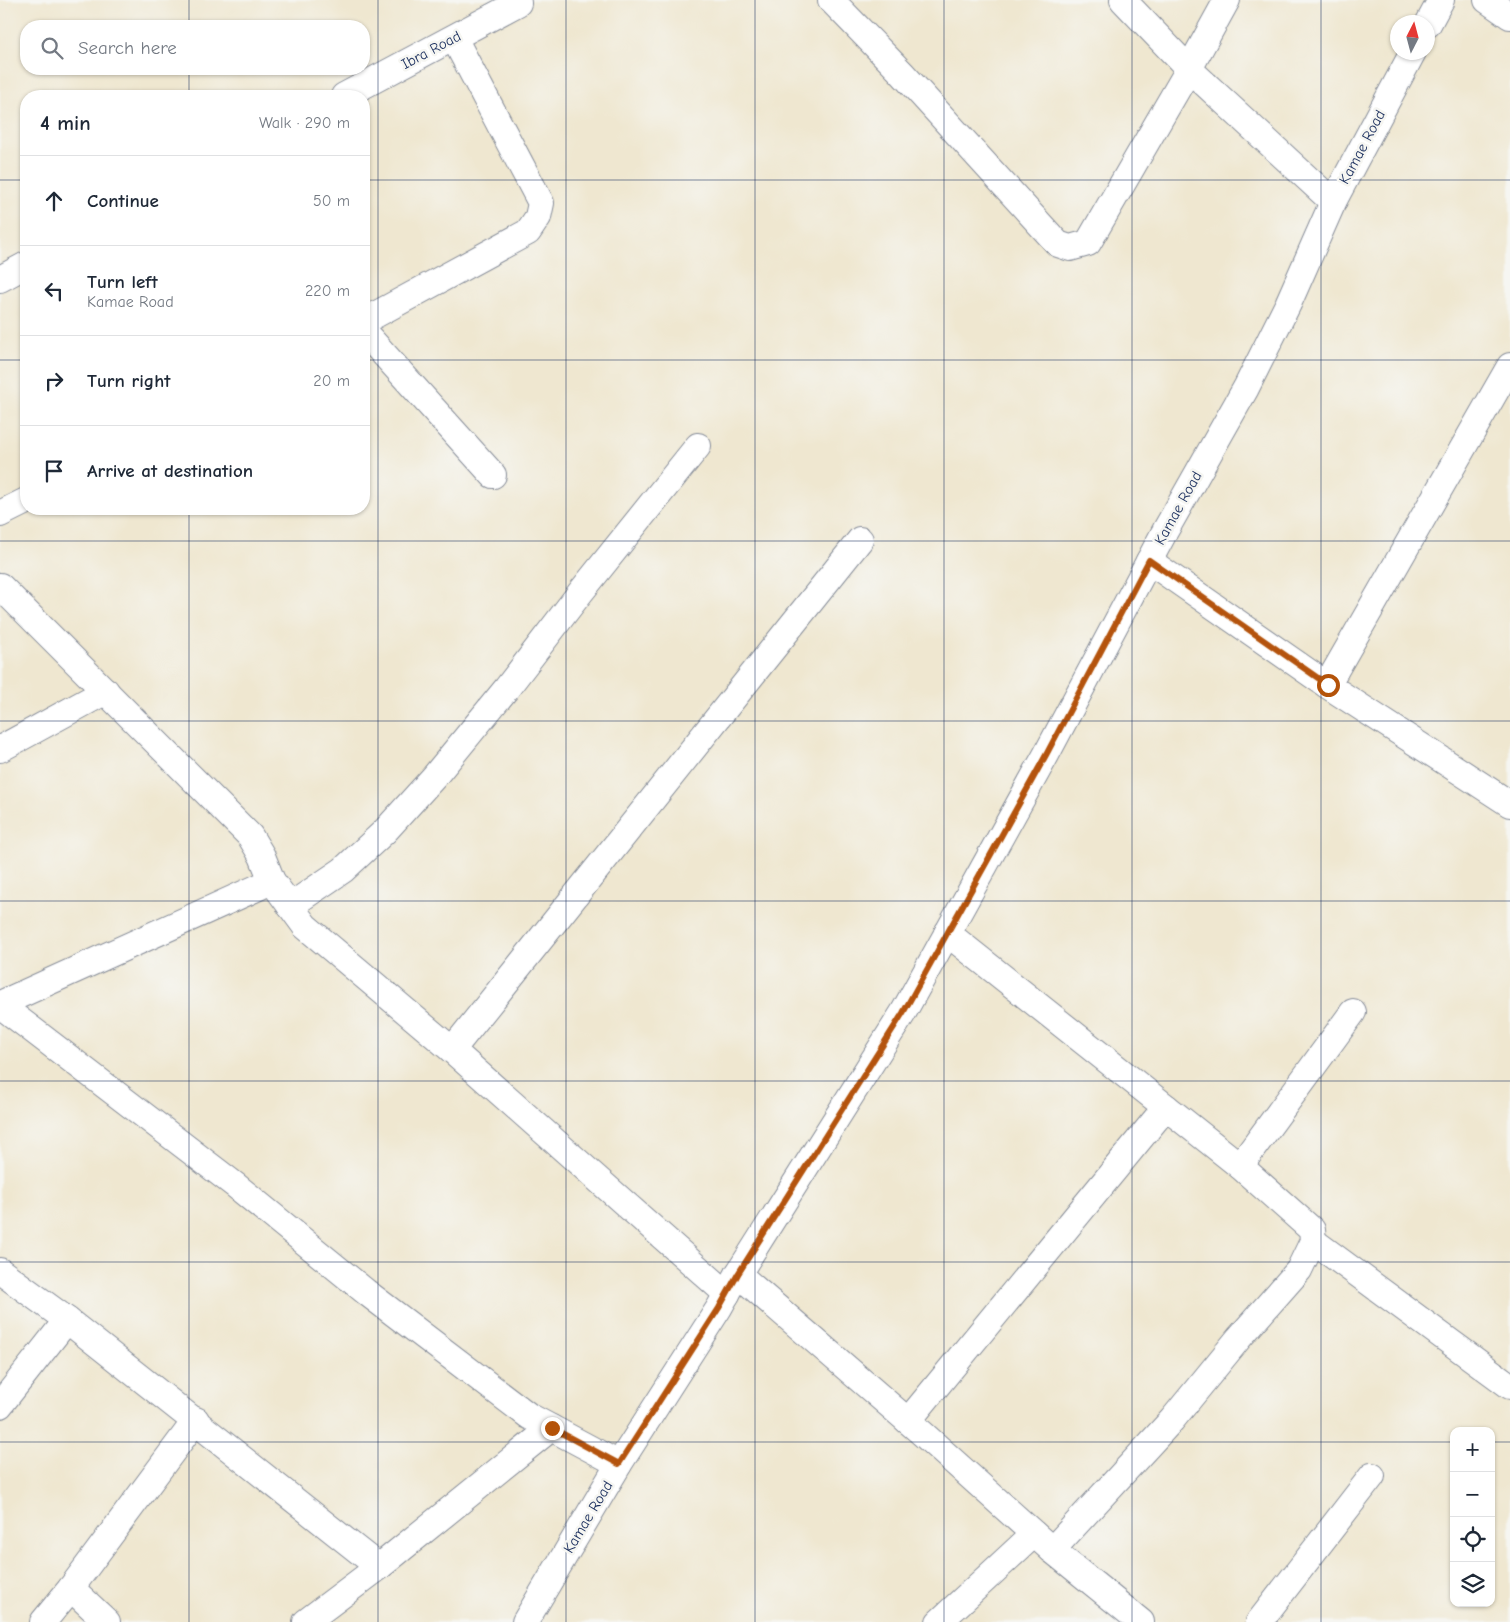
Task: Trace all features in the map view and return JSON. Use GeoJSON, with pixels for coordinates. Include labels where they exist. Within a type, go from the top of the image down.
{"type":"FeatureCollection","features":[{"type":"Feature","properties":{"kind":"street"},"geometry":{"type":"LineString","coordinates":[[831,0],[902,73],[1058,244],[1070,248],[1088,243],[1227,0]]}},
{"type":"Feature","properties":{"kind":"street"},"geometry":{"type":"LineString","coordinates":[[1123,0],[1189,69],[1333,202]]}},
{"type":"Feature","properties":{"kind":"street"},"geometry":{"type":"LineString","coordinates":[[1432,15],[1440,0]]}},
{"type":"Feature","properties":{"kind":"street"},"geometry":{"type":"LineString","coordinates":[[1487,0],[1510,16]]}},
{"type":"Feature","properties":{"kind":"street","name":"Ibra Road"},"geometry":{"type":"LineString","coordinates":[[355,90],[518,4]]}},
{"type":"Feature","properties":{"kind":"street"},"geometry":{"type":"LineString","coordinates":[[370,318],[528,232],[538,217],[541,203],[454,38]]}},
{"type":"Feature","properties":{"kind":"street","name":"Kamae Road"},"geometry":{"type":"LineString","coordinates":[[525,1622],[619,1464],[903,1013],[1046,755],[1149,560],[1246,388],[1288,304],[1333,202],[1408,60]]}},
{"type":"Feature","properties":{"kind":"street"},"geometry":{"type":"LineString","coordinates":[[0,279],[20,268]]}},
{"type":"Feature","properties":{"kind":"street"},"geometry":{"type":"LineString","coordinates":[[370,339],[493,475]]}},
{"type":"Feature","properties":{"kind":"street"},"geometry":{"type":"LineString","coordinates":[[1328,685],[1510,366]]}},
{"type":"Feature","properties":{"kind":"street"},"geometry":{"type":"LineString","coordinates":[[290,906],[343,870],[385,831],[416,797],[507,688],[580,593],[698,446]]}},
{"type":"Feature","properties":{"kind":"street"},"geometry":{"type":"LineString","coordinates":[[0,514],[20,504]]}},
{"type":"Feature","properties":{"kind":"street"},"geometry":{"type":"LineString","coordinates":[[452,1050],[860,540]]}},
{"type":"Feature","properties":{"kind":"street"},"geometry":{"type":"LineString","coordinates":[[1149,560],[1328,685],[1510,804]]}},
{"type":"Feature","properties":{"kind":"street"},"geometry":{"type":"LineString","coordinates":[[0,586],[250,836],[262,856],[272,881],[305,926],[327,946],[733,1284],[908,1421],[1043,1542],[1141,1622]]}},
{"type":"Feature","properties":{"kind":"street"},"geometry":{"type":"LineString","coordinates":[[0,749],[106,691]]}},
{"type":"Feature","properties":{"kind":"street"},"geometry":{"type":"LineString","coordinates":[[272,881],[0,1005],[235,1185],[366,1292],[529,1416],[619,1464]]}},
{"type":"Feature","properties":{"kind":"street"},"geometry":{"type":"LineString","coordinates":[[939,1622],[1043,1542],[1172,1420],[1239,1338],[1299,1270],[1313,1241],[1312,1230],[1305,1222],[1240,1166],[947,933]]}},
{"type":"Feature","properties":{"kind":"street"},"geometry":{"type":"LineString","coordinates":[[1240,1166],[1353,1012]]}},
{"type":"Feature","properties":{"kind":"street"},"geometry":{"type":"LineString","coordinates":[[908,1421],[1166,1107]]}},
{"type":"Feature","properties":{"kind":"street"},"geometry":{"type":"LineString","coordinates":[[1313,1241],[1510,1386]]}},
{"type":"Feature","properties":{"kind":"street"},"geometry":{"type":"LineString","coordinates":[[0,1271],[67,1320],[196,1420],[379,1567]]}},
{"type":"Feature","properties":{"kind":"street"},"geometry":{"type":"LineString","coordinates":[[0,1405],[67,1320]]}},
{"type":"Feature","properties":{"kind":"street"},"geometry":{"type":"LineString","coordinates":[[43,1622],[71,1588],[196,1420]]}},
{"type":"Feature","properties":{"kind":"street"},"geometry":{"type":"LineString","coordinates":[[306,1622],[379,1567],[552,1428]]}},
{"type":"Feature","properties":{"kind":"street"},"geometry":{"type":"LineString","coordinates":[[1259,1622],[1372,1476]]}},
{"type":"Feature","properties":{"kind":"street"},"geometry":{"type":"LineString","coordinates":[[71,1588],[107,1622]]}},
{"type":"Feature","properties":{"kind":"route"},"geometry":{"type":"LineString","coordinates":[[552,1428],[619,1464],[903,1013],[1046,755],[1149,560],[1328,685]]}}]}
